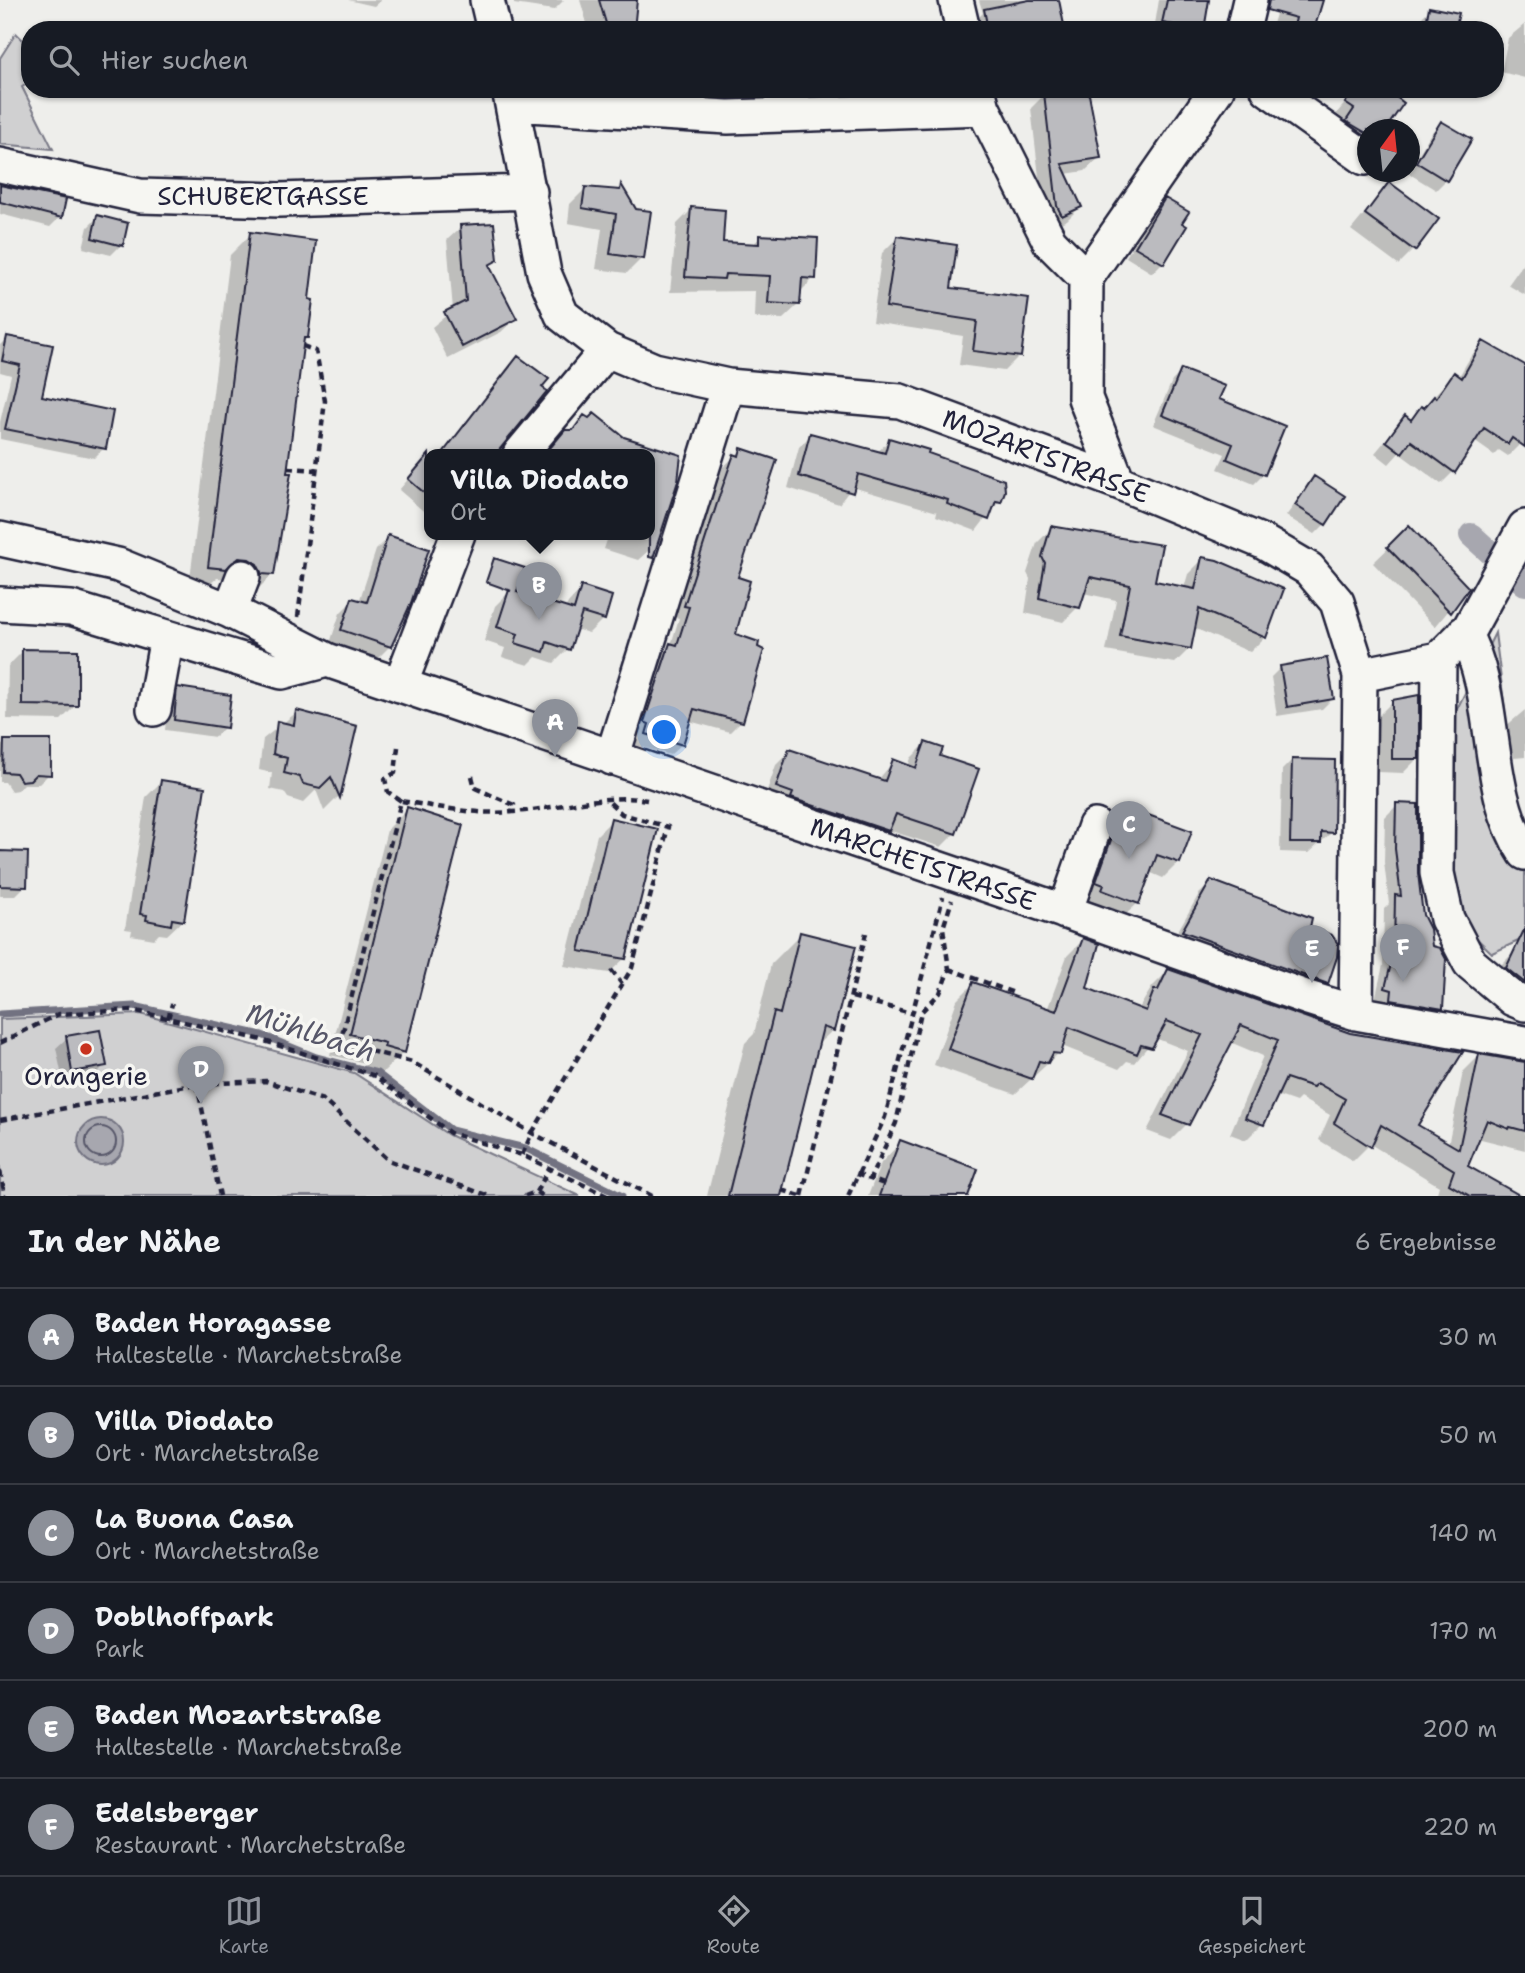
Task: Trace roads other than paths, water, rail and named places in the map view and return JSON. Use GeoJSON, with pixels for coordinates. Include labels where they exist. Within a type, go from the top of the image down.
{"type":"FeatureCollection","features":[{"type":"Feature","properties":{"kind":"street"},"geometry":{"type":"LineString","coordinates":[[487,0],[492,21]]}},
{"type":"Feature","properties":{"kind":"street"},"geometry":{"type":"LineString","coordinates":[[956,0],[961,21]]}},
{"type":"Feature","properties":{"kind":"street"},"geometry":{"type":"LineString","coordinates":[[1245,21],[1250,0]]}},
{"type":"Feature","properties":{"kind":"street","name":"MOZARTSTRASSE"},"geometry":{"type":"LineString","coordinates":[[510,98],[544,273],[562,315],[607,349],[654,370],[729,386],[900,401],[1118,482],[1263,542],[1309,569],[1337,602],[1360,675],[1356,1013]]}},
{"type":"Feature","properties":{"kind":"street"},"geometry":{"type":"LineString","coordinates":[[521,98],[728,117],[981,98],[1050,242],[1086,278]]}},
{"type":"Feature","properties":{"kind":"street"},"geometry":{"type":"LineString","coordinates":[[1118,482],[1085,398],[1086,278],[1211,98]]}},
{"type":"Feature","properties":{"kind":"street"},"geometry":{"type":"LineString","coordinates":[[1281,98],[1357,153]]}},
{"type":"Feature","properties":{"kind":"street","name":"SCHUBERTGASSE"},"geometry":{"type":"LineString","coordinates":[[0,165],[140,196],[279,200],[530,192]]}},
{"type":"Feature","properties":{"kind":"street"},"geometry":{"type":"LineString","coordinates":[[524,449],[607,349]]}},
{"type":"Feature","properties":{"kind":"street"},"geometry":{"type":"LineString","coordinates":[[612,758],[729,386]]}},
{"type":"Feature","properties":{"kind":"street"},"geometry":{"type":"LineString","coordinates":[[1360,675],[1439,659],[1464,634],[1523,538]]}},
{"type":"Feature","properties":{"kind":"street","name":"MARCHETSTRASSE"},"geometry":{"type":"LineString","coordinates":[[0,540],[118,565],[230,611],[327,660],[1356,1013],[1525,1043]]}},
{"type":"Feature","properties":{"kind":"street"},"geometry":{"type":"LineString","coordinates":[[400,685],[456,540]]}},
{"type":"Feature","properties":{"kind":"street"},"geometry":{"type":"LineString","coordinates":[[230,611],[243,577]]}},
{"type":"Feature","properties":{"kind":"street"},"geometry":{"type":"LineString","coordinates":[[0,604],[71,608],[282,672],[327,660]]}},
{"type":"Feature","properties":{"kind":"street"},"geometry":{"type":"LineString","coordinates":[[1464,634],[1477,656],[1491,749],[1503,797],[1525,853]]}},
{"type":"Feature","properties":{"kind":"street"},"geometry":{"type":"LineString","coordinates":[[154,709],[167,638]]}},
{"type":"Feature","properties":{"kind":"street"},"geometry":{"type":"LineString","coordinates":[[1439,659],[1437,873],[1447,919],[1470,963],[1513,999],[1525,1004]]}},
{"type":"Feature","properties":{"kind":"street"},"geometry":{"type":"LineString","coordinates":[[1065,912],[1095,826]]}},
{"type":"Feature","properties":{"kind":"water"},"geometry":{"type":"Polygon","coordinates":[[[101,1119],[117,1126],[124,1142],[117,1158],[101,1165],[85,1158],[78,1142],[85,1126],[101,1119]]]}},
{"type":"Feature","properties":{"kind":"waterway"},"geometry":{"type":"LineString","coordinates":[[1471,535],[1525,584]]}},
{"type":"Feature","properties":{"kind":"waterway","name":"Mühlbach"},"geometry":{"type":"LineString","coordinates":[[0,1014],[134,1006],[262,1035],[316,1057],[377,1073],[451,1130],[525,1148],[622,1196]]}},
{"type":"Feature","properties":{"kind":"place","name":"Villa Diodato"},"geometry":{"type":"Point","coordinates":[539,620]}},
{"type":"Feature","properties":{"kind":"place","name":"Baden Horagasse"},"geometry":{"type":"Point","coordinates":[555,757]}},
{"type":"Feature","properties":{"kind":"place","name":"La Buona Casa"},"geometry":{"type":"Point","coordinates":[1129,859]}},
{"type":"Feature","properties":{"kind":"place","name":"Edelsberger"},"geometry":{"type":"Point","coordinates":[1403,982]}},
{"type":"Feature","properties":{"kind":"place","name":"Baden Mozartstraße"},"geometry":{"type":"Point","coordinates":[1312,983]}},
{"type":"Feature","properties":{"kind":"place","name":"Orangerie"},"geometry":{"type":"Point","coordinates":[86,1049]}},
{"type":"Feature","properties":{"kind":"place","name":"Doblhoffpark"},"geometry":{"type":"Point","coordinates":[201,1104]}}]}
